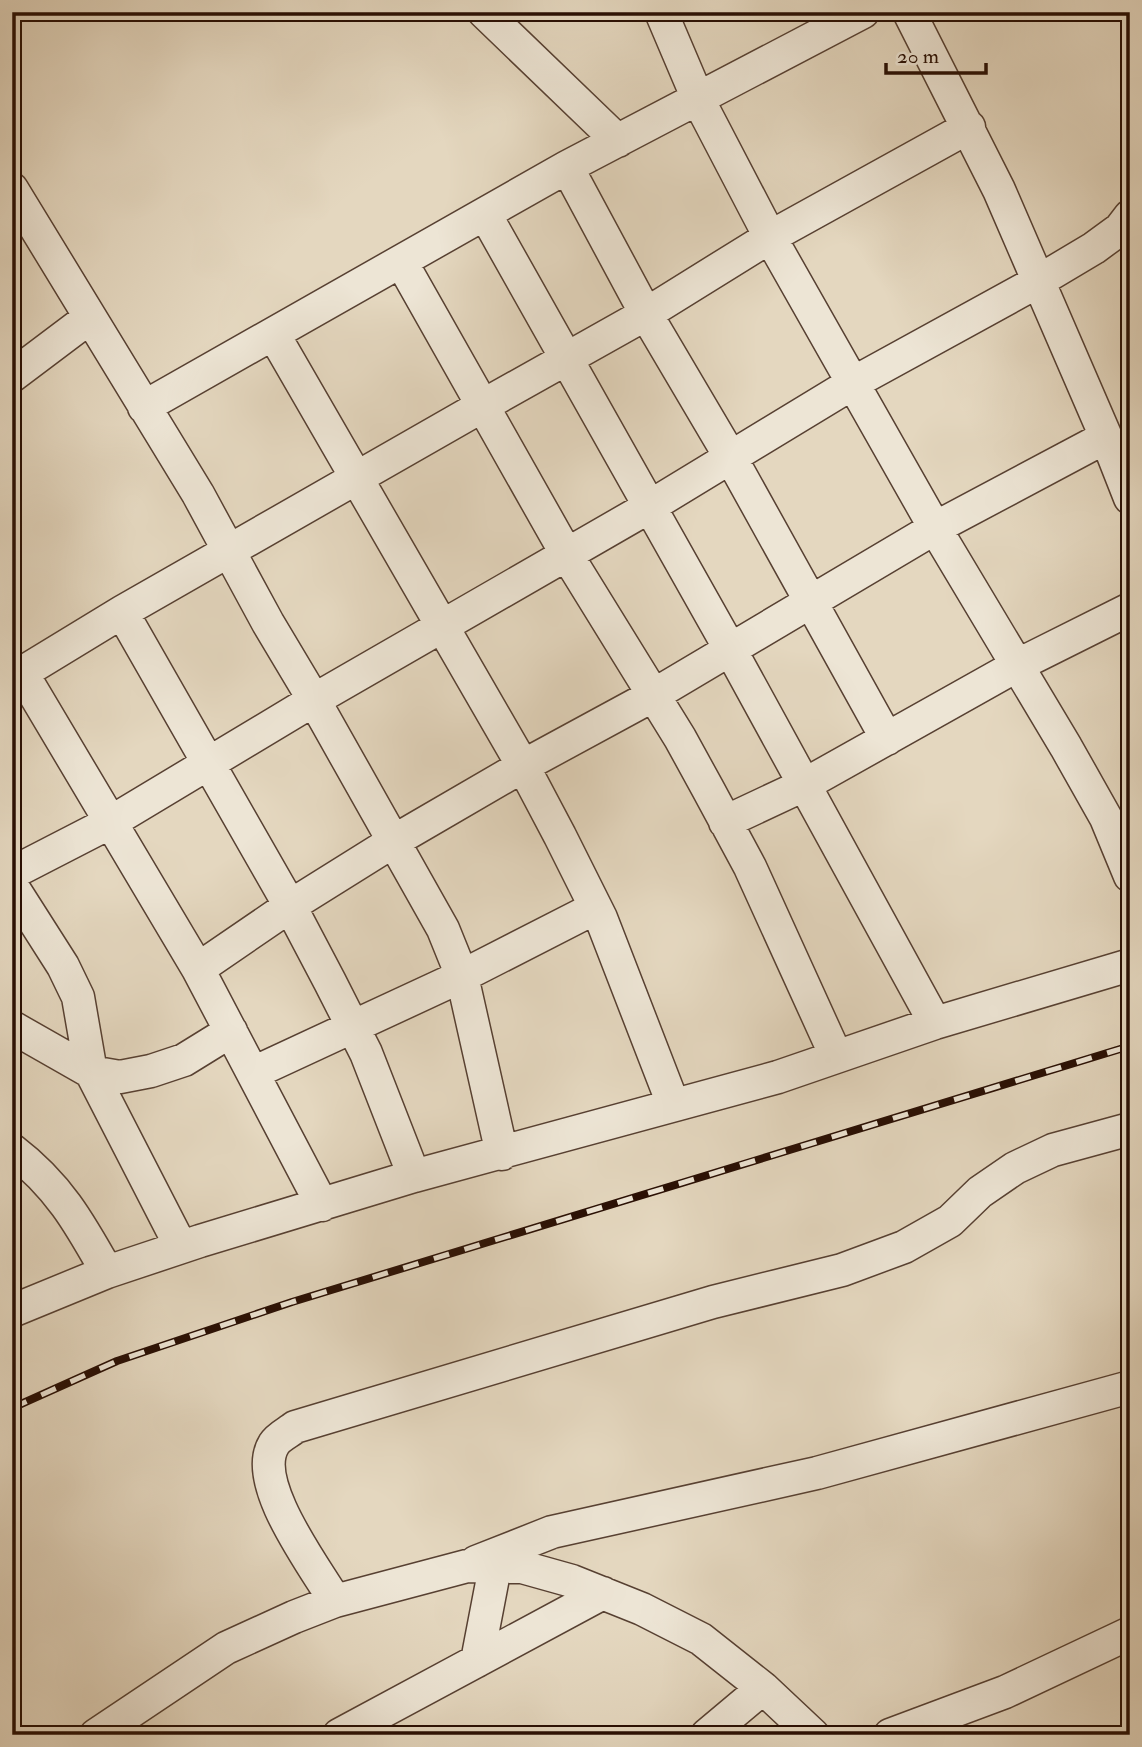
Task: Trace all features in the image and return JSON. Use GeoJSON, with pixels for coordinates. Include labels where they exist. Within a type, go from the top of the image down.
{"type":"FeatureCollection","features":[{"type":"Feature","properties":{"kind":"street"},"geometry":{"type":"LineString","coordinates":[[484,12],[618,141]]}},
{"type":"Feature","properties":{"kind":"street"},"geometry":{"type":"LineString","coordinates":[[661,12],[698,99],[771,237],[935,528],[1106,818],[1130,876]]}},
{"type":"Feature","properties":{"kind":"street"},"geometry":{"type":"LineString","coordinates":[[144,407],[567,167],[863,12]]}},
{"type":"Feature","properties":{"kind":"street"},"geometry":{"type":"LineString","coordinates":[[909,12],[999,190],[1130,498]]}},
{"type":"Feature","properties":{"kind":"street"},"geometry":{"type":"LineString","coordinates":[[322,1205],[198,969],[111,822],[17,676],[122,612],[646,314],[771,237],[969,127]]}},
{"type":"Feature","properties":{"kind":"street"},"geometry":{"type":"LineString","coordinates":[[567,167],[646,314],[731,458],[887,738]]}},
{"type":"Feature","properties":{"kind":"street"},"geometry":{"type":"LineString","coordinates":[[12,189],[191,483],[443,929],[462,976],[502,1154]]}},
{"type":"Feature","properties":{"kind":"street"},"geometry":{"type":"LineString","coordinates":[[485,214],[730,649],[935,1023]]}},
{"type":"Feature","properties":{"kind":"street"},"geometry":{"type":"LineString","coordinates":[[12,873],[111,822],[649,507],[852,383],[1037,282],[1094,248],[1120,229],[1130,216]]}},
{"type":"Feature","properties":{"kind":"street"},"geometry":{"type":"LineString","coordinates":[[402,263],[567,555],[680,738],[750,867],[836,1056]]}},
{"type":"Feature","properties":{"kind":"street"},"geometry":{"type":"LineString","coordinates":[[12,376],[89,318]]}},
{"type":"Feature","properties":{"kind":"street"},"geometry":{"type":"LineString","coordinates":[[274,335],[523,766],[595,908],[673,1104]]}},
{"type":"Feature","properties":{"kind":"street"},"geometry":{"type":"LineString","coordinates":[[198,969],[290,906],[394,841],[523,766],[652,696],[935,528],[1106,437]]}},
{"type":"Feature","properties":{"kind":"street"},"geometry":{"type":"LineString","coordinates":[[725,822],[804,785],[1018,665],[1130,609]]}},
{"type":"Feature","properties":{"kind":"street"},"geometry":{"type":"LineString","coordinates":[[122,612],[290,906],[353,1027],[366,1053],[414,1176]]}},
{"type":"Feature","properties":{"kind":"street"},"geometry":{"type":"LineString","coordinates":[[12,886],[78,997],[91,1072],[181,1248]]}},
{"type":"Feature","properties":{"kind":"street"},"geometry":{"type":"LineString","coordinates":[[253,1073],[462,976],[595,908]]}},
{"type":"Feature","properties":{"kind":"street"},"geometry":{"type":"LineString","coordinates":[[12,1311],[107,1272],[181,1248],[414,1176],[778,1077],[935,1023],[1130,965]]}},
{"type":"Feature","properties":{"kind":"street"},"geometry":{"type":"LineString","coordinates":[[12,1027],[91,1072],[120,1077],[151,1071],[184,1060],[231,1031]]}},
{"type":"Feature","properties":{"kind":"street"},"geometry":{"type":"LineString","coordinates":[[335,1601],[283,1515],[271,1486],[268,1466],[274,1444],[295,1427],[713,1302],[842,1270],[904,1247],[950,1221],[980,1192],[1015,1168],[1053,1150],[1130,1129]]}},
{"type":"Feature","properties":{"kind":"street"},"geometry":{"type":"LineString","coordinates":[[12,1150],[50,1182],[77,1219],[107,1272]]}},
{"type":"Feature","properties":{"kind":"street"},"geometry":{"type":"LineString","coordinates":[[96,1735],[226,1648],[335,1601],[481,1566],[552,1532],[817,1473],[1130,1387]]}},
{"type":"Feature","properties":{"kind":"street"},"geometry":{"type":"LineString","coordinates":[[481,1566],[522,1567],[572,1581],[642,1609],[701,1639],[764,1688],[813,1735]]}},
{"type":"Feature","properties":{"kind":"street"},"geometry":{"type":"LineString","coordinates":[[477,1661],[481,1566]]}},
{"type":"Feature","properties":{"kind":"street"},"geometry":{"type":"LineString","coordinates":[[339,1735],[603,1593]]}},
{"type":"Feature","properties":{"kind":"street"},"geometry":{"type":"LineString","coordinates":[[890,1735],[1004,1692],[1130,1633]]}},
{"type":"Feature","properties":{"kind":"street"},"geometry":{"type":"LineString","coordinates":[[707,1735],[764,1688]]}},
{"type":"Feature","properties":{"kind":"railway"},"geometry":{"type":"LineString","coordinates":[[12,1408],[117,1361],[292,1302],[1130,1046]]}}]}
